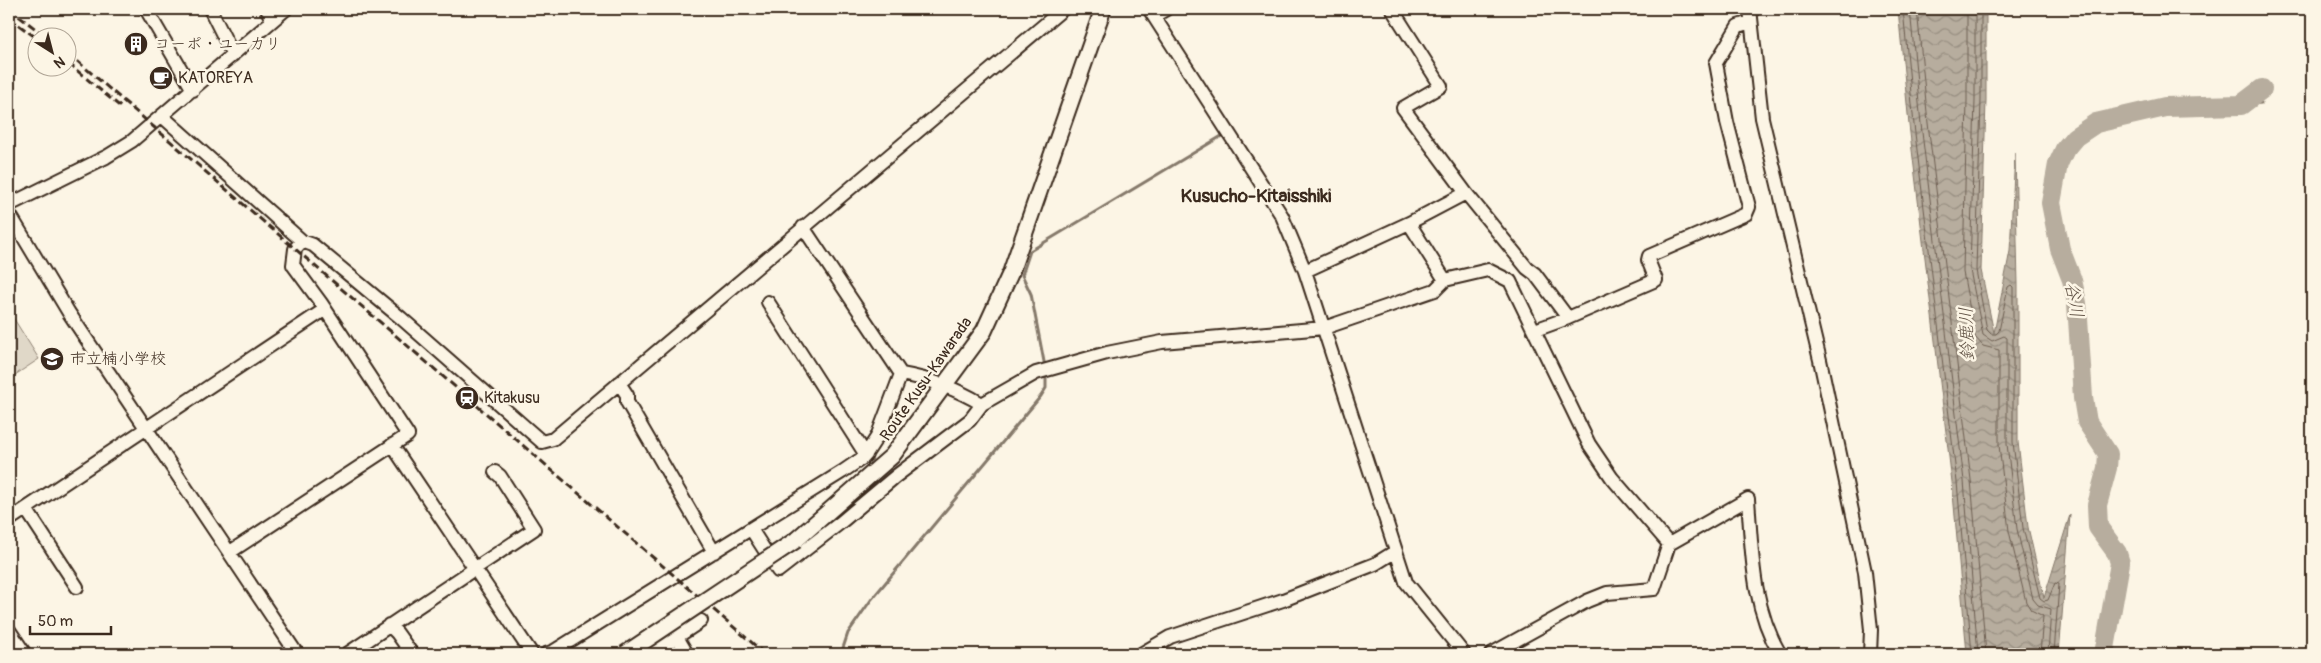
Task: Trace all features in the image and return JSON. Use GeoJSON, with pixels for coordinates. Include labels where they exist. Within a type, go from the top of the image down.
{"type":"FeatureCollection","features":[{"type":"Feature","properties":{"kind":"main road","name":"Route Kusu-Kawarada"},"geometry":{"type":"LineString","coordinates":[[625,654],[796,540],[892,456],[945,386],[984,331],[1011,272],[1103,9]]}},
{"type":"Feature","properties":{"kind":"street"},"geometry":{"type":"LineString","coordinates":[[146,9],[192,90]]}},
{"type":"Feature","properties":{"kind":"street"},"geometry":{"type":"LineString","coordinates":[[210,9],[233,55]]}},
{"type":"Feature","properties":{"kind":"street"},"geometry":{"type":"LineString","coordinates":[[9,204],[117,151],[162,116],[233,55],[270,15],[286,9]]}},
{"type":"Feature","properties":{"kind":"street"},"geometry":{"type":"LineString","coordinates":[[162,116],[302,241],[313,245],[401,318],[542,442],[553,439],[1063,9]]}},
{"type":"Feature","properties":{"kind":"street"},"geometry":{"type":"LineString","coordinates":[[1166,9],[1152,12],[1282,216],[1306,272],[1396,551],[1410,587],[1464,654]]}},
{"type":"Feature","properties":{"kind":"street"},"geometry":{"type":"LineString","coordinates":[[1392,9],[1441,86],[1403,108],[1466,193],[1527,268],[1535,274],[1568,318]]}},
{"type":"Feature","properties":{"kind":"street"},"geometry":{"type":"LineString","coordinates":[[1750,9],[1762,118],[1820,360],[1865,572],[1871,630],[1870,654]]}},
{"type":"Feature","properties":{"kind":"street"},"geometry":{"type":"LineString","coordinates":[[1534,330],[1568,318],[1656,280],[1648,260],[1649,256],[1746,214],[1749,207],[1727,122],[1716,63],[1738,26],[1750,22]]}},
{"type":"Feature","properties":{"kind":"street"},"geometry":{"type":"LineString","coordinates":[[1306,272],[1409,223],[1466,193]]}},
{"type":"Feature","properties":{"kind":"street"},"geometry":{"type":"LineString","coordinates":[[9,213],[69,313],[298,654]]}},
{"type":"Feature","properties":{"kind":"street"},"geometry":{"type":"LineString","coordinates":[[1409,223],[1445,280]]}},
{"type":"Feature","properties":{"kind":"street"},"geometry":{"type":"LineString","coordinates":[[803,228],[901,374],[922,377],[962,392],[982,404]]}},
{"type":"Feature","properties":{"kind":"street"},"geometry":{"type":"LineString","coordinates":[[230,552],[408,435],[293,265],[295,249],[302,241]]}},
{"type":"Feature","properties":{"kind":"street"},"geometry":{"type":"LineString","coordinates":[[1510,281],[1527,268]]}},
{"type":"Feature","properties":{"kind":"street"},"geometry":{"type":"LineString","coordinates":[[751,529],[778,570],[970,420],[982,404],[1046,370],[1107,353],[1162,342],[1324,328],[1435,290],[1445,280],[1488,270],[1510,281],[1589,444],[1612,478],[1670,544]]}},
{"type":"Feature","properties":{"kind":"street"},"geometry":{"type":"LineString","coordinates":[[768,302],[866,455]]}},
{"type":"Feature","properties":{"kind":"street"},"geometry":{"type":"LineString","coordinates":[[9,520],[324,310]]}},
{"type":"Feature","properties":{"kind":"street"},"geometry":{"type":"LineString","coordinates":[[546,654],[554,651],[751,529],[866,455],[886,418],[901,374]]}},
{"type":"Feature","properties":{"kind":"street"},"geometry":{"type":"LineString","coordinates":[[619,383],[628,395],[627,402],[714,552]]}},
{"type":"Feature","properties":{"kind":"street"},"geometry":{"type":"LineString","coordinates":[[392,445],[532,654]]}},
{"type":"Feature","properties":{"kind":"street"},"geometry":{"type":"LineString","coordinates":[[347,654],[534,529],[500,476],[495,472]]}},
{"type":"Feature","properties":{"kind":"street"},"geometry":{"type":"LineString","coordinates":[[1491,654],[1587,601],[1607,593],[1654,589],[1670,544],[1748,499],[1758,600],[1780,654]]}},
{"type":"Feature","properties":{"kind":"street"},"geometry":{"type":"LineString","coordinates":[[26,508],[77,587]]}},
{"type":"Feature","properties":{"kind":"street"},"geometry":{"type":"LineString","coordinates":[[1141,654],[1170,637],[1283,600],[1375,564],[1396,551]]}},
{"type":"Feature","properties":{"kind":"street"},"geometry":{"type":"LineString","coordinates":[[651,654],[701,621]]}},
{"type":"Feature","properties":{"kind":"street"},"geometry":{"type":"LineString","coordinates":[[389,625],[412,654]]}},
{"type":"Feature","properties":{"kind":"street"},"geometry":{"type":"LineString","coordinates":[[9,630],[25,654]]}},
{"type":"Feature","properties":{"kind":"street"},"geometry":{"type":"LineString","coordinates":[[677,637],[687,654]]}},
{"type":"Feature","properties":{"kind":"shaded area"},"geometry":{"type":"Polygon","coordinates":[[[9,311],[39,359],[9,379],[9,311]]]}},
{"type":"Feature","properties":{"kind":"water","name":"鈴鹿川"},"geometry":{"type":"Polygon","coordinates":[[[1898,9],[1986,9],[1986,100],[1981,270],[1994,333],[2010,251],[2015,153],[2018,285],[2018,442],[2028,527],[2044,598],[2070,515],[2059,654],[1967,654],[1952,482],[1909,125],[1898,9]]]}},
{"type":"Feature","properties":{"kind":"waterway","name":"谷川"},"geometry":{"type":"LineString","coordinates":[[2104,654],[2120,563],[2117,553],[2098,527],[2097,505],[2107,468],[2108,454],[2087,422],[2083,398],[2077,303],[2072,280],[2060,249],[2051,203],[2058,164],[2065,149],[2075,137],[2096,123],[2165,107],[2241,105],[2262,89]]}},
{"type":"Feature","properties":{"kind":"waterway"},"geometry":{"type":"LineString","coordinates":[[2241,105],[2261,103]]}},
{"type":"Feature","properties":{"kind":"waterway"},"geometry":{"type":"LineString","coordinates":[[1045,367],[1031,294],[1022,275],[1030,251],[1225,134]]}},
{"type":"Feature","properties":{"kind":"waterway"},"geometry":{"type":"LineString","coordinates":[[841,654],[848,633],[871,600],[1041,396],[1046,388],[1046,374]]}},
{"type":"Feature","properties":{"kind":"railway"},"geometry":{"type":"LineString","coordinates":[[9,9],[35,28]]}},
{"type":"Feature","properties":{"kind":"railway"},"geometry":{"type":"LineString","coordinates":[[9,18],[28,32]]}},
{"type":"Feature","properties":{"kind":"railway"},"geometry":{"type":"LineString","coordinates":[[78,62],[765,654]]}},
{"type":"Feature","properties":{"kind":"railway"},"geometry":{"type":"LineString","coordinates":[[78,71],[123,109]]}},
{"type":"Feature","properties":{"kind":"place","name":"コーポ・ユーカリ"},"geometry":{"type":"Point","coordinates":[136,44]}},
{"type":"Feature","properties":{"kind":"place","name":"KATOREYA"},"geometry":{"type":"Point","coordinates":[161,78]}},
{"type":"Feature","properties":{"kind":"place","name":"市立楠小学校"},"geometry":{"type":"Point","coordinates":[52,359]}},
{"type":"Feature","properties":{"kind":"place","name":"Kitakusu"},"geometry":{"type":"Point","coordinates":[467,398]}},
{"type":"Feature","properties":{"kind":"district","name":"Kusucho-Kitaisshiki"},"geometry":{"type":"Point","coordinates":[1256,196]}}]}
